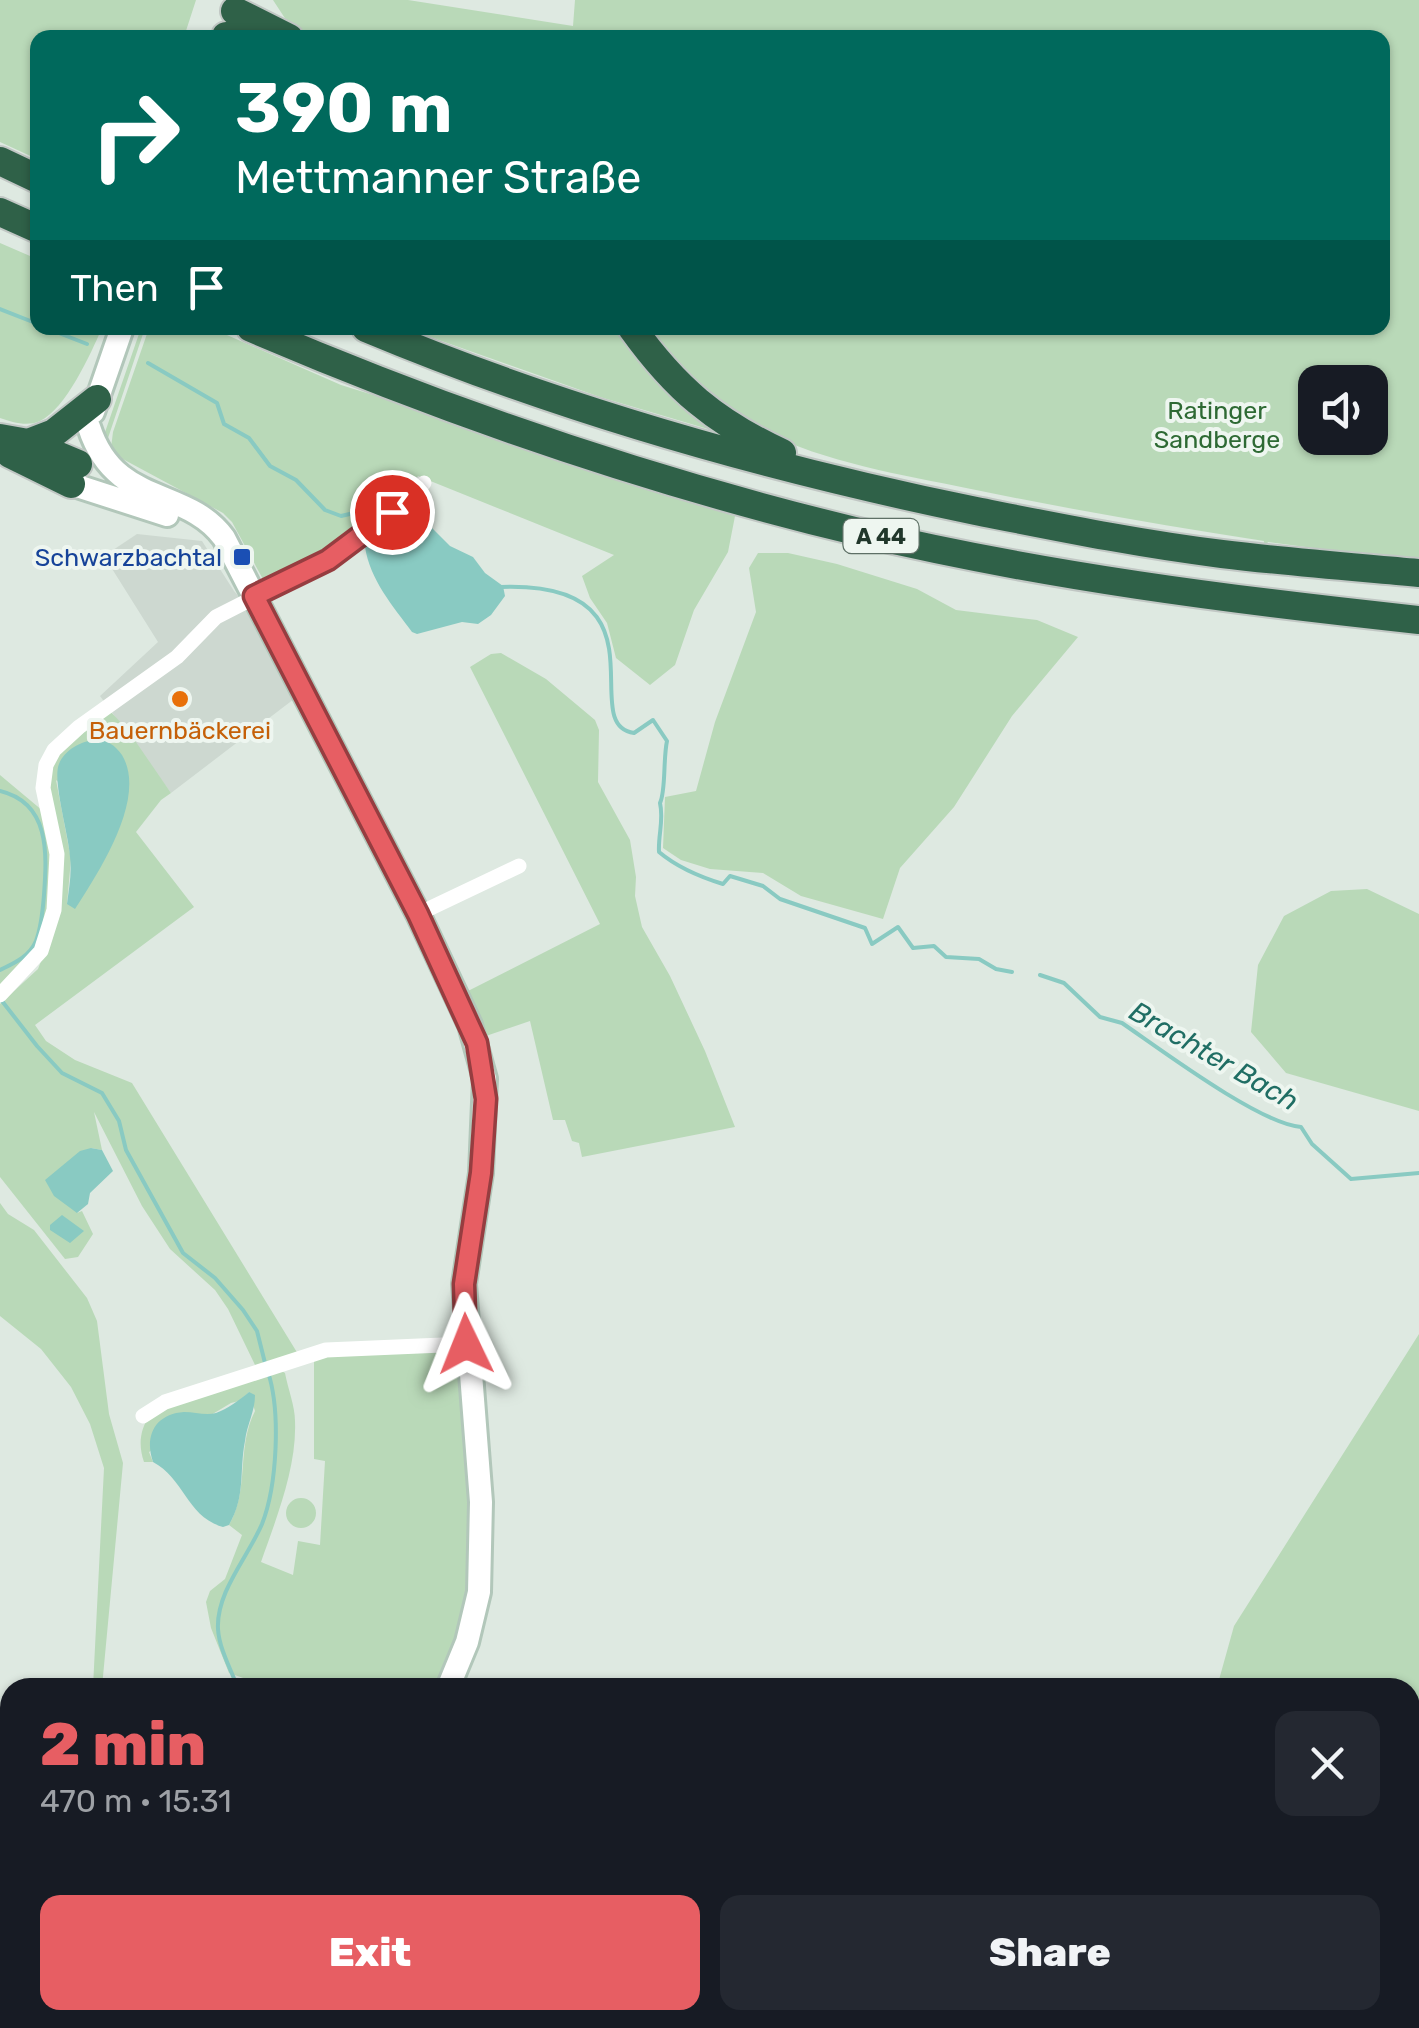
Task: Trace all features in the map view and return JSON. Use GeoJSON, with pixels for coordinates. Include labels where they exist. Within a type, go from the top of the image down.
{"type":"FeatureCollection","features":[{"type":"Feature","properties":{"kind":"highway"},"geometry":{"type":"LineString","coordinates":[[231,24],[256,30]]}},
{"type":"Feature","properties":{"kind":"highway"},"geometry":{"type":"LineString","coordinates":[[0,161],[30,174]]}},
{"type":"Feature","properties":{"kind":"highway"},"geometry":{"type":"LineString","coordinates":[[0,215],[30,226]]}},
{"type":"Feature","properties":{"kind":"highway","name":"A 44"},"geometry":{"type":"LineString","coordinates":[[267,335],[361,375],[636,471],[859,532],[1060,573],[1419,620]]}},
{"type":"Feature","properties":{"kind":"highway","name":"A 44"},"geometry":{"type":"LineString","coordinates":[[383,335],[450,363],[657,432],[852,485],[1061,528],[1220,554],[1419,573]]}},
{"type":"Feature","properties":{"kind":"highway"},"geometry":{"type":"LineString","coordinates":[[637,335],[672,381],[708,412],[749,438],[852,485]]}},
{"type":"Feature","properties":{"kind":"highway"},"geometry":{"type":"LineString","coordinates":[[9,443],[54,434],[97,399]]}},
{"type":"Feature","properties":{"kind":"highway"},"geometry":{"type":"LineString","coordinates":[[9,443],[75,474]]}},
{"type":"Feature","properties":{"kind":"main road"},"geometry":{"type":"LineString","coordinates":[[75,474],[120,335]]}},
{"type":"Feature","properties":{"kind":"main road"},"geometry":{"type":"LineString","coordinates":[[89,427],[106,465],[161,500]]}},
{"type":"Feature","properties":{"kind":"main road"},"geometry":{"type":"LineString","coordinates":[[75,474],[161,500],[202,516],[214,525],[418,914],[470,1025],[484,1079],[481,1173],[464,1284],[480,1502],[480,1592],[467,1642],[452,1678]]}},
{"type":"Feature","properties":{"kind":"main road"},"geometry":{"type":"LineString","coordinates":[[75,474],[196,525],[232,556]]}},
{"type":"Feature","properties":{"kind":"street"},"geometry":{"type":"LineString","coordinates":[[3,993],[41,951],[54,910],[57,854],[43,788],[46,765],[54,750],[79,727],[177,658],[216,617],[328,560],[424,483]]}},
{"type":"Feature","properties":{"kind":"street"},"geometry":{"type":"LineString","coordinates":[[418,914],[519,866]]}},
{"type":"Feature","properties":{"kind":"street"},"geometry":{"type":"LineString","coordinates":[[142,1416],[165,1402],[312,1353],[354,1346],[466,1344]]}},
{"type":"Feature","properties":{"kind":"shaded area"},"geometry":{"type":"Polygon","coordinates":[[[137,534],[202,541],[234,591],[258,618],[298,696],[171,793],[100,696],[158,642],[104,556],[137,534]]]}},
{"type":"Feature","properties":{"kind":"green space"},"geometry":{"type":"Polygon","coordinates":[[[0,0],[196,0],[186,30],[30,30],[30,156],[0,142],[0,0]]]}},
{"type":"Feature","properties":{"kind":"green space","name":"Ratinger Sandberge"},"geometry":{"type":"Polygon","coordinates":[[[273,0],[408,0],[573,26],[575,0],[1419,0],[1419,562],[1268,542],[1263,549],[1264,541],[1044,503],[840,460],[777,438],[719,405],[689,379],[652,335],[1390,335],[1390,30],[294,30],[273,0]]]}},
{"type":"Feature","properties":{"kind":"green space"},"geometry":{"type":"Polygon","coordinates":[[[0,243],[30,256],[30,335],[99,335],[68,393],[50,415],[35,423],[0,418],[0,243]]]}},
{"type":"Feature","properties":{"kind":"green space"},"geometry":{"type":"Polygon","coordinates":[[[139,335],[143,335],[107,441],[116,460],[221,516],[245,555],[239,554],[217,519],[125,469],[113,459],[103,438],[139,335]]]}},
{"type":"Feature","properties":{"kind":"green space"},"geometry":{"type":"Polygon","coordinates":[[[147,335],[227,335],[341,385],[644,489],[735,516],[728,552],[694,610],[675,665],[650,685],[616,658],[607,623],[590,598],[582,576],[614,555],[418,476],[392,506],[326,557],[265,583],[232,522],[223,513],[119,457],[111,448],[147,335]]]}},
{"type":"Feature","properties":{"kind":"green space"},"geometry":{"type":"Polygon","coordinates":[[[425,335],[633,335],[713,422],[708,429],[600,397],[425,335]]]}},
{"type":"Feature","properties":{"kind":"green space"},"geometry":{"type":"Polygon","coordinates":[[[758,553],[788,553],[837,564],[917,589],[956,610],[1037,620],[1078,637],[1012,716],[954,807],[900,868],[883,919],[801,896],[763,873],[710,869],[681,860],[663,848],[665,797],[696,791],[715,722],[756,612],[749,568],[758,553]]]}},
{"type":"Feature","properties":{"kind":"green space"},"geometry":{"type":"Polygon","coordinates":[[[501,653],[546,679],[595,720],[599,730],[598,782],[630,840],[642,927],[705,1051],[735,1127],[582,1157],[579,1143],[572,1141],[565,1120],[553,1120],[530,1021],[483,1037],[466,992],[600,924],[470,667],[491,654],[501,653]]]}},
{"type":"Feature","properties":{"kind":"green space"},"geometry":{"type":"Polygon","coordinates":[[[110,711],[127,729],[171,793],[136,832],[194,907],[35,1025],[46,1041],[75,1060],[132,1083],[298,1354],[257,1369],[215,1290],[170,1249],[142,1206],[94,1112],[102,1150],[91,1148],[77,1213],[82,1211],[93,1234],[78,1257],[65,1259],[0,1177],[0,1004],[38,969],[52,933],[48,787],[55,756],[110,711]],[[56,780],[71,859],[67,904],[117,833],[56,780]]]}},
{"type":"Feature","properties":{"kind":"green space"},"geometry":{"type":"Polygon","coordinates":[[[0,775],[43,811],[53,853],[52,890],[36,949],[0,989],[0,775]]]}},
{"type":"Feature","properties":{"kind":"green space"},"geometry":{"type":"Polygon","coordinates":[[[1367,889],[1419,914],[1419,1111],[1286,1073],[1251,1032],[1258,965],[1284,916],[1331,891],[1367,889]]]}},
{"type":"Feature","properties":{"kind":"green space"},"geometry":{"type":"Polygon","coordinates":[[[0,1203],[8,1214],[34,1230],[87,1298],[97,1321],[109,1414],[123,1463],[103,1678],[93,1678],[104,1468],[90,1424],[71,1387],[41,1349],[0,1316],[0,1203]]]}},
{"type":"Feature","properties":{"kind":"green space"},"geometry":{"type":"Polygon","coordinates":[[[1419,1334],[1419,1678],[1220,1678],[1234,1626],[1419,1334]]]}},
{"type":"Feature","properties":{"kind":"green space"},"geometry":{"type":"Polygon","coordinates":[[[463,1350],[477,1571],[446,1678],[243,1678],[229,1673],[211,1628],[206,1602],[210,1591],[225,1579],[242,1535],[229,1525],[239,1497],[246,1439],[255,1411],[249,1392],[149,1452],[153,1462],[144,1462],[141,1437],[150,1415],[277,1368],[285,1373],[295,1415],[293,1457],[261,1562],[293,1575],[298,1541],[320,1545],[325,1461],[314,1459],[314,1353],[463,1350]]]}},
{"type":"Feature","properties":{"kind":"green space"},"geometry":{"type":"Polygon","coordinates":[[[301,1498],[312,1502],[316,1513],[312,1524],[301,1528],[290,1524],[286,1513],[290,1502],[301,1498]]]}},
{"type":"Feature","properties":{"kind":"water"},"geometry":{"type":"Polygon","coordinates":[[[405,513],[428,524],[450,546],[473,557],[485,573],[503,586],[505,596],[491,615],[478,624],[462,622],[412,632],[377,582],[365,547],[405,513]]]}},
{"type":"Feature","properties":{"kind":"water"},"geometry":{"type":"Polygon","coordinates":[[[96,739],[117,748],[122,755],[129,792],[117,835],[75,909],[67,904],[71,863],[57,772],[69,750],[96,739]]]}},
{"type":"Feature","properties":{"kind":"water"},"geometry":{"type":"Polygon","coordinates":[[[102,1150],[113,1171],[90,1193],[88,1204],[77,1213],[54,1196],[45,1180],[80,1151],[102,1150]]]}},
{"type":"Feature","properties":{"kind":"water"},"geometry":{"type":"Polygon","coordinates":[[[62,1215],[84,1231],[70,1243],[50,1230],[50,1225],[62,1215]]]}},
{"type":"Feature","properties":{"kind":"water"},"geometry":{"type":"Polygon","coordinates":[[[249,1392],[255,1395],[255,1401],[245,1441],[240,1494],[229,1525],[223,1527],[201,1515],[172,1478],[153,1462],[151,1435],[166,1417],[184,1412],[216,1413],[249,1392]]]}},
{"type":"Feature","properties":{"kind":"waterway","name":"Brachter Bach"},"geometry":{"type":"LineString","coordinates":[[0,309],[30,321]]}},
{"type":"Feature","properties":{"kind":"waterway","name":"Brachter Bach"},"geometry":{"type":"LineString","coordinates":[[64,335],[87,344]]}},
{"type":"Feature","properties":{"kind":"waterway","name":"Brachter Bach"},"geometry":{"type":"LineString","coordinates":[[148,363],[217,403],[224,424],[249,438],[270,466],[296,480],[325,510],[341,516],[354,513],[356,517]]}},
{"type":"Feature","properties":{"kind":"waterway","name":"Brachter Bach"},"geometry":{"type":"LineString","coordinates":[[501,587],[554,591],[586,606],[603,628],[610,655],[612,706],[618,724],[634,733],[653,720],[667,741],[659,846],[659,852],[666,858],[723,884],[730,876],[763,886],[780,899],[865,928],[872,944],[898,927],[913,948],[934,946],[946,957],[979,959],[996,969],[1012,972]]}},
{"type":"Feature","properties":{"kind":"waterway"},"geometry":{"type":"LineString","coordinates":[[0,791],[28,806],[37,818],[45,847],[42,912],[36,941],[25,955],[0,970]]}},
{"type":"Feature","properties":{"kind":"waterway","name":"Brachter Bach"},"geometry":{"type":"LineString","coordinates":[[1040,975],[1064,983],[1100,1017],[1122,1023],[1236,1100],[1283,1123],[1301,1127],[1312,1144],[1351,1179],[1419,1173]]}},
{"type":"Feature","properties":{"kind":"waterway"},"geometry":{"type":"LineString","coordinates":[[2,1001],[62,1073],[102,1093],[119,1121],[126,1150],[183,1253],[215,1278],[243,1310],[257,1331],[265,1363]]}},
{"type":"Feature","properties":{"kind":"waterway"},"geometry":{"type":"LineString","coordinates":[[234,1678],[221,1644],[219,1615],[227,1588],[262,1524],[271,1490],[276,1428],[268,1372]]}},
{"type":"Feature","properties":{"kind":"place","name":"Schwarzbachtal"},"geometry":{"type":"Point","coordinates":[242,557]}},
{"type":"Feature","properties":{"kind":"place","name":"Bauernbäckerei"},"geometry":{"type":"Point","coordinates":[180,699]}},
{"type":"Feature","properties":{"kind":"route"},"geometry":{"type":"LineString","coordinates":[[392,512],[328,560],[254,596],[418,914],[477,1043],[486,1099],[481,1173],[464,1284],[466,1344]]}}]}
